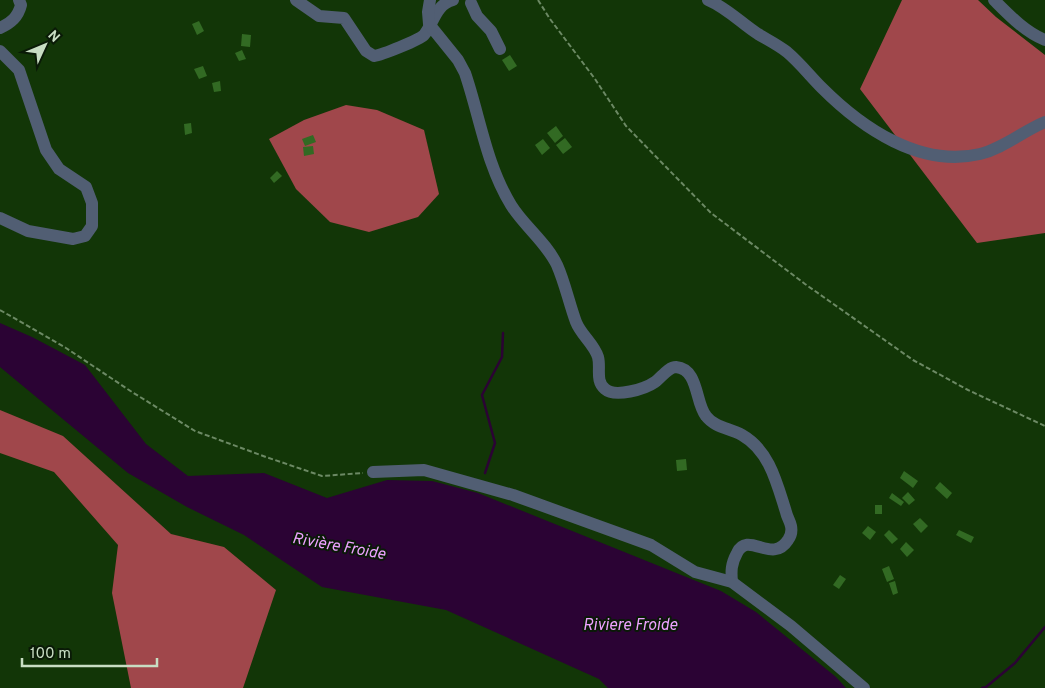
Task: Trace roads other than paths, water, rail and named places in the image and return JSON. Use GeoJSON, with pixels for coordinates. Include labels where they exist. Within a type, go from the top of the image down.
{"type":"FeatureCollection","features":[{"type":"Feature","properties":{"kind":"street"},"geometry":{"type":"LineString","coordinates":[[0,28],[16,17],[21,5],[19,0]]}},
{"type":"Feature","properties":{"kind":"street"},"geometry":{"type":"LineString","coordinates":[[296,0],[324,18],[344,18],[366,51],[374,56],[415,41],[424,35],[429,24],[443,5],[453,0]]}},
{"type":"Feature","properties":{"kind":"street"},"geometry":{"type":"LineString","coordinates":[[430,0],[429,24],[458,60],[465,73],[493,170],[510,204],[556,262],[577,324],[598,358],[599,380],[602,386],[613,394],[626,393],[653,384],[672,368],[678,367],[684,370],[696,386],[699,401],[705,415],[713,424],[742,435],[760,451],[767,461],[778,485],[791,526],[790,536],[785,545],[780,549],[765,550],[751,544],[744,545],[738,549],[731,568],[732,582]]}},
{"type":"Feature","properties":{"kind":"street"},"geometry":{"type":"LineString","coordinates":[[708,0],[722,6],[745,25],[786,52],[835,100],[865,124],[895,143],[924,152],[946,156],[978,154],[988,152],[1045,122]]}},
{"type":"Feature","properties":{"kind":"street"},"geometry":{"type":"LineString","coordinates":[[994,0],[1012,18],[1045,40]]}},
{"type":"Feature","properties":{"kind":"street"},"geometry":{"type":"LineString","coordinates":[[469,1],[477,16],[491,32],[500,49]]}},
{"type":"Feature","properties":{"kind":"street"},"geometry":{"type":"LineString","coordinates":[[0,51],[19,70],[46,150],[59,169],[86,188],[92,204],[92,226],[84,236],[72,240],[28,231],[0,218]]}},
{"type":"Feature","properties":{"kind":"street"},"geometry":{"type":"LineString","coordinates":[[373,472],[424,470],[512,495],[651,545],[695,572],[732,582],[791,626],[864,688]]}},
{"type":"Feature","properties":{"kind":"water","name":"Riviere Froide"},"geometry":{"type":"Polygon","coordinates":[[[0,323],[32,337],[85,365],[146,444],[188,476],[264,473],[327,498],[387,480],[432,481],[478,493],[721,591],[756,612],[836,677],[846,688],[608,688],[599,679],[446,610],[322,587],[244,535],[187,507],[128,473],[0,367],[0,323]]]}},
{"type":"Feature","properties":{"kind":"waterway"},"geometry":{"type":"LineString","coordinates":[[485,473],[495,443],[482,395],[502,357],[503,333]]}},
{"type":"Feature","properties":{"kind":"waterway"},"geometry":{"type":"LineString","coordinates":[[982,688],[986,687],[1015,663],[1045,627]]}},
{"type":"Feature","properties":{"kind":"water label","name":"Rivière Froide"},"geometry":{"type":"Point","coordinates":[339,545]}}]}
